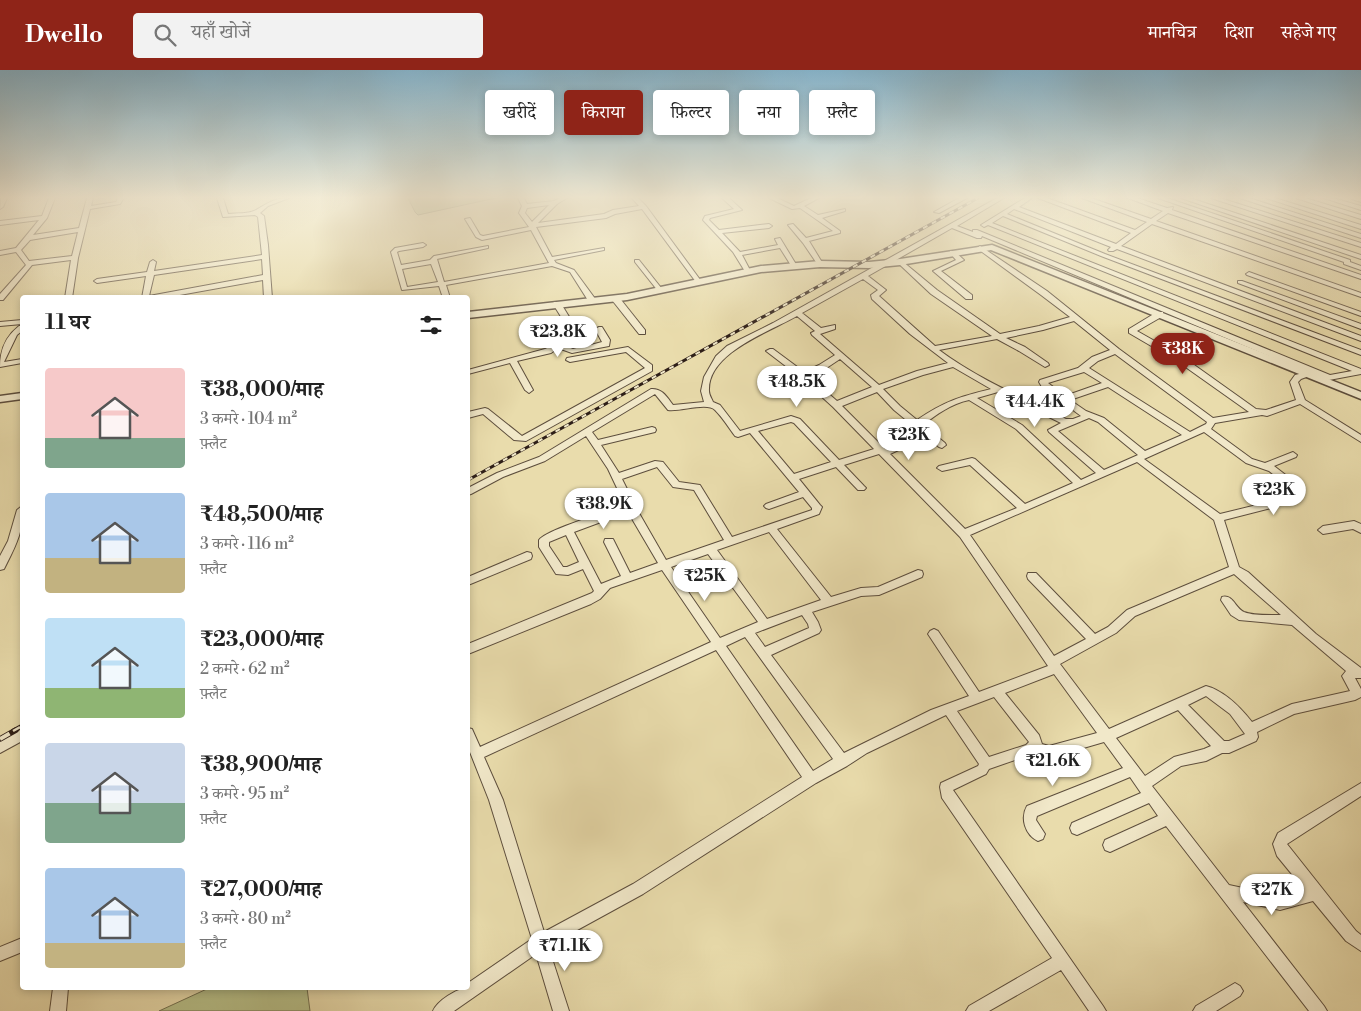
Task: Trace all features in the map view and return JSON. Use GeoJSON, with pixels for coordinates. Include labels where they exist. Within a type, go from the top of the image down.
{"type":"FeatureCollection","features":[{"type":"Feature","properties":{"kind":"street"},"geometry":{"type":"LineString","coordinates":[[0,253],[18,250],[24,242]]}},
{"type":"Feature","properties":{"kind":"street"},"geometry":{"type":"LineString","coordinates":[[69,295],[79,242]]}},
{"type":"Feature","properties":{"kind":"street"},"geometry":{"type":"LineString","coordinates":[[265,242],[268,295]]}},
{"type":"Feature","properties":{"kind":"street"},"geometry":{"type":"LineString","coordinates":[[541,242],[552,261],[572,271],[592,300]]}},
{"type":"Feature","properties":{"kind":"street"},"geometry":{"type":"LineString","coordinates":[[668,242],[698,281]]}},
{"type":"Feature","properties":{"kind":"street"},"geometry":{"type":"LineString","coordinates":[[726,242],[738,254],[748,272]]}},
{"type":"Feature","properties":{"kind":"street"},"geometry":{"type":"LineString","coordinates":[[780,242],[794,266]]}},
{"type":"Feature","properties":{"kind":"street"},"geometry":{"type":"LineString","coordinates":[[806,242],[820,264]]}},
{"type":"Feature","properties":{"kind":"street"},"geometry":{"type":"LineString","coordinates":[[709,404],[705,393],[711,370],[719,358],[730,348],[923,242]]}},
{"type":"Feature","properties":{"kind":"street"},"geometry":{"type":"LineString","coordinates":[[989,242],[995,247],[1160,314],[1197,325],[1306,374],[1361,396]]}},
{"type":"Feature","properties":{"kind":"street"},"geometry":{"type":"LineString","coordinates":[[1000,242],[1328,378],[1361,371]]}},
{"type":"Feature","properties":{"kind":"street"},"geometry":{"type":"LineString","coordinates":[[1033,242],[1361,371]]}},
{"type":"Feature","properties":{"kind":"street"},"geometry":{"type":"LineString","coordinates":[[1071,242],[1361,353]]}},
{"type":"Feature","properties":{"kind":"street"},"geometry":{"type":"LineString","coordinates":[[1103,242],[1233,289],[1361,340]]}},
{"type":"Feature","properties":{"kind":"street"},"geometry":{"type":"LineString","coordinates":[[1076,275],[1122,242]]}},
{"type":"Feature","properties":{"kind":"street"},"geometry":{"type":"LineString","coordinates":[[1210,242],[1361,296]]}},
{"type":"Feature","properties":{"kind":"street"},"geometry":{"type":"LineString","coordinates":[[1257,242],[1361,278]]}},
{"type":"Feature","properties":{"kind":"street"},"geometry":{"type":"LineString","coordinates":[[1289,242],[1361,268]]}},
{"type":"Feature","properties":{"kind":"street"},"geometry":{"type":"LineString","coordinates":[[1317,242],[1360,256]]}},
{"type":"Feature","properties":{"kind":"street"},"geometry":{"type":"LineString","coordinates":[[423,245],[395,250],[404,289],[442,284],[602,249]]}},
{"type":"Feature","properties":{"kind":"street"},"geometry":{"type":"LineString","coordinates":[[738,254],[782,246]]}},
{"type":"Feature","properties":{"kind":"street"},"geometry":{"type":"LineString","coordinates":[[398,268],[433,261],[434,258],[442,255],[486,247]]}},
{"type":"Feature","properties":{"kind":"street"},"geometry":{"type":"LineString","coordinates":[[470,315],[615,298],[748,272],[794,266],[820,264],[835,266],[900,262],[952,252],[995,247]]}},
{"type":"Feature","properties":{"kind":"street"},"geometry":{"type":"LineString","coordinates":[[980,248],[1044,293],[1208,425],[1249,461],[1267,466],[1293,485],[1293,491],[1268,506],[1218,518]]}},
{"type":"Feature","properties":{"kind":"street"},"geometry":{"type":"LineString","coordinates":[[0,298],[28,268],[28,263],[18,250]]}},
{"type":"Feature","properties":{"kind":"street"},"geometry":{"type":"LineString","coordinates":[[952,252],[961,260],[936,271],[969,297]]}},
{"type":"Feature","properties":{"kind":"street"},"geometry":{"type":"LineString","coordinates":[[1325,283],[1347,262],[1360,256]]}},
{"type":"Feature","properties":{"kind":"street"},"geometry":{"type":"LineString","coordinates":[[97,281],[265,257]]}},
{"type":"Feature","properties":{"kind":"street"},"geometry":{"type":"LineString","coordinates":[[28,263],[75,258]]}},
{"type":"Feature","properties":{"kind":"street"},"geometry":{"type":"LineString","coordinates":[[433,261],[447,295]]}},
{"type":"Feature","properties":{"kind":"street"},"geometry":{"type":"LineString","coordinates":[[637,261],[660,290]]}},
{"type":"Feature","properties":{"kind":"street"},"geometry":{"type":"LineString","coordinates":[[1197,325],[1263,261]]}},
{"type":"Feature","properties":{"kind":"street"},"geometry":{"type":"LineString","coordinates":[[147,295],[153,262]]}},
{"type":"Feature","properties":{"kind":"street"},"geometry":{"type":"LineString","coordinates":[[900,262],[934,292],[997,336],[1022,349],[1046,365]]}},
{"type":"Feature","properties":{"kind":"street"},"geometry":{"type":"LineString","coordinates":[[1249,274],[1361,314]]}},
{"type":"Feature","properties":{"kind":"street"},"geometry":{"type":"LineString","coordinates":[[863,275],[882,290],[875,297],[954,364],[998,390],[1069,422]]}},
{"type":"Feature","properties":{"kind":"street"},"geometry":{"type":"LineString","coordinates":[[163,295],[266,277]]}},
{"type":"Feature","properties":{"kind":"street"},"geometry":{"type":"LineString","coordinates":[[1240,282],[1361,327]]}},
{"type":"Feature","properties":{"kind":"street"},"geometry":{"type":"LineString","coordinates":[[615,298],[642,332]]}},
{"type":"Feature","properties":{"kind":"street"},"geometry":{"type":"LineString","coordinates":[[557,304],[585,348]]}},
{"type":"Feature","properties":{"kind":"street"},"geometry":{"type":"LineString","coordinates":[[796,313],[820,331]]}},
{"type":"Feature","properties":{"kind":"street"},"geometry":{"type":"LineString","coordinates":[[1160,314],[1132,331],[1180,359],[1258,413]]}},
{"type":"Feature","properties":{"kind":"street"},"geometry":{"type":"LineString","coordinates":[[933,348],[1043,329],[1075,318]]}},
{"type":"Feature","properties":{"kind":"street"},"geometry":{"type":"LineString","coordinates":[[0,324],[20,322]]}},
{"type":"Feature","properties":{"kind":"street"},"geometry":{"type":"LineString","coordinates":[[832,327],[816,332],[816,335],[878,388],[897,408],[942,445]]}},
{"type":"Feature","properties":{"kind":"street"},"geometry":{"type":"LineString","coordinates":[[0,363],[16,331],[20,329]]}},
{"type":"Feature","properties":{"kind":"street"},"geometry":{"type":"LineString","coordinates":[[470,371],[548,351],[558,345],[572,351],[606,344],[606,340],[599,329]]}},
{"type":"Feature","properties":{"kind":"street"},"geometry":{"type":"LineString","coordinates":[[470,415],[485,411],[516,438],[523,439],[649,369],[649,366],[628,349],[570,360]]}},
{"type":"Feature","properties":{"kind":"street"},"geometry":{"type":"LineString","coordinates":[[770,351],[803,375],[836,406],[964,534],[1054,666],[1168,818],[1318,1011]]}},
{"type":"Feature","properties":{"kind":"street"},"geometry":{"type":"LineString","coordinates":[[1116,351],[1096,359],[1084,368],[1043,382],[1086,414],[1101,420],[1141,457],[1218,518],[1235,570],[1244,575],[1295,621],[1359,673]]}},
{"type":"Feature","properties":{"kind":"street"},"geometry":{"type":"LineString","coordinates":[[803,375],[822,367],[840,355]]}},
{"type":"Feature","properties":{"kind":"street"},"geometry":{"type":"LineString","coordinates":[[512,360],[529,390]]}},
{"type":"Feature","properties":{"kind":"street"},"geometry":{"type":"LineString","coordinates":[[0,363],[20,361]]}},
{"type":"Feature","properties":{"kind":"street"},"geometry":{"type":"LineString","coordinates":[[836,406],[920,373],[954,364]]}},
{"type":"Feature","properties":{"kind":"street"},"geometry":{"type":"LineString","coordinates":[[1084,368],[1189,434]]}},
{"type":"Feature","properties":{"kind":"street"},"geometry":{"type":"LineString","coordinates":[[1306,374],[1298,377],[1294,382],[1301,401],[1361,439]]}},
{"type":"Feature","properties":{"kind":"street"},"geometry":{"type":"LineString","coordinates":[[1064,399],[1108,384]]}},
{"type":"Feature","properties":{"kind":"street"},"geometry":{"type":"LineString","coordinates":[[918,424],[957,400],[998,390]]}},
{"type":"Feature","properties":{"kind":"street"},"geometry":{"type":"LineString","coordinates":[[470,491],[500,475],[542,459],[588,433],[654,391],[659,393],[671,408],[709,404],[717,407],[735,432],[742,434],[794,420],[861,488]]}},
{"type":"Feature","properties":{"kind":"street"},"geometry":{"type":"LineString","coordinates":[[0,399],[20,396]]}},
{"type":"Feature","properties":{"kind":"street"},"geometry":{"type":"LineString","coordinates":[[970,397],[1019,427],[1079,484]]}},
{"type":"Feature","properties":{"kind":"street"},"geometry":{"type":"LineString","coordinates":[[964,534],[1141,457],[1208,425],[1258,413],[1267,414],[1301,401]]}},
{"type":"Feature","properties":{"kind":"street"},"geometry":{"type":"LineString","coordinates":[[1086,414],[1086,418],[1069,422],[1052,430],[1102,474]]}},
{"type":"Feature","properties":{"kind":"street"},"geometry":{"type":"LineString","coordinates":[[595,444],[652,430]]}},
{"type":"Feature","properties":{"kind":"street"},"geometry":{"type":"LineString","coordinates":[[470,648],[587,601],[596,596],[606,585],[816,512],[817,508],[752,431]]}},
{"type":"Feature","properties":{"kind":"street"},"geometry":{"type":"LineString","coordinates":[[588,433],[617,477],[664,565],[811,779]]}},
{"type":"Feature","properties":{"kind":"street"},"geometry":{"type":"LineString","coordinates":[[792,478],[882,451],[917,438]]}},
{"type":"Feature","properties":{"kind":"street"},"geometry":{"type":"LineString","coordinates":[[1267,466],[1293,455]]}},
{"type":"Feature","properties":{"kind":"street"},"geometry":{"type":"LineString","coordinates":[[942,468],[972,461],[1024,509]]}},
{"type":"Feature","properties":{"kind":"street"},"geometry":{"type":"LineString","coordinates":[[617,477],[654,464],[660,464],[676,485],[697,487],[730,542]]}},
{"type":"Feature","properties":{"kind":"street"},"geometry":{"type":"LineString","coordinates":[[769,506],[805,493]]}},
{"type":"Feature","properties":{"kind":"street"},"geometry":{"type":"LineString","coordinates":[[585,564],[568,571],[560,571],[544,547],[544,540],[568,529],[631,506]]}},
{"type":"Feature","properties":{"kind":"street"},"geometry":{"type":"LineString","coordinates":[[1323,530],[1354,525],[1361,529]]}},
{"type":"Feature","properties":{"kind":"street"},"geometry":{"type":"LineString","coordinates":[[0,566],[18,541],[20,526]]}},
{"type":"Feature","properties":{"kind":"street"},"geometry":{"type":"LineString","coordinates":[[771,528],[829,602]]}},
{"type":"Feature","properties":{"kind":"street"},"geometry":{"type":"LineString","coordinates":[[568,529],[599,591]]}},
{"type":"Feature","properties":{"kind":"street"},"geometry":{"type":"LineString","coordinates":[[609,542],[627,577]]}},
{"type":"Feature","properties":{"kind":"street"},"geometry":{"type":"LineString","coordinates":[[710,549],[765,624]]}},
{"type":"Feature","properties":{"kind":"street"},"geometry":{"type":"LineString","coordinates":[[470,579],[527,556]]}},
{"type":"Feature","properties":{"kind":"street"},"geometry":{"type":"LineString","coordinates":[[441,1011],[540,942],[638,889],[811,779],[863,749],[948,709],[1054,666],[1112,630],[1131,613],[1235,570]]}},
{"type":"Feature","properties":{"kind":"street"},"geometry":{"type":"LineString","coordinates":[[477,754],[765,624],[860,592],[879,590],[918,574]]}},
{"type":"Feature","properties":{"kind":"street"},"geometry":{"type":"LineString","coordinates":[[1032,576],[1094,640]]}},
{"type":"Feature","properties":{"kind":"street"},"geometry":{"type":"LineString","coordinates":[[1226,600],[1235,612],[1243,617],[1295,621]]}},
{"type":"Feature","properties":{"kind":"street"},"geometry":{"type":"LineString","coordinates":[[764,653],[811,634],[815,630],[814,622],[804,610]]}},
{"type":"Feature","properties":{"kind":"street"},"geometry":{"type":"LineString","coordinates":[[748,631],[843,762]]}},
{"type":"Feature","properties":{"kind":"street"},"geometry":{"type":"LineString","coordinates":[[934,634],[977,698]]}},
{"type":"Feature","properties":{"kind":"street"},"geometry":{"type":"LineString","coordinates":[[1250,729],[1292,710],[1355,695],[1357,692],[1348,676],[1359,673]]}},
{"type":"Feature","properties":{"kind":"street"},"geometry":{"type":"LineString","coordinates":[[996,690],[1035,739],[1036,744],[1034,748]]}},
{"type":"Feature","properties":{"kind":"street"},"geometry":{"type":"LineString","coordinates":[[1077,828],[1147,790],[1178,760],[1206,756],[1221,747],[1230,747],[1252,737],[1250,729],[1211,691],[1206,691],[1107,736],[1049,752],[1034,748],[985,764],[982,770],[946,788],[947,794],[1098,1011]]}},
{"type":"Feature","properties":{"kind":"street"},"geometry":{"type":"LineString","coordinates":[[1179,703],[1221,747]]}},
{"type":"Feature","properties":{"kind":"street"},"geometry":{"type":"LineString","coordinates":[[948,709],[982,756],[985,764]]}},
{"type":"Feature","properties":{"kind":"street"},"geometry":{"type":"LineString","coordinates":[[0,747],[20,736]]}},
{"type":"Feature","properties":{"kind":"street"},"geometry":{"type":"LineString","coordinates":[[470,738],[496,800],[561,1011]]}},
{"type":"Feature","properties":{"kind":"street"},"geometry":{"type":"LineString","coordinates":[[1038,834],[1028,819],[1032,811],[1132,770]]}},
{"type":"Feature","properties":{"kind":"street"},"geometry":{"type":"LineString","coordinates":[[1361,789],[1283,838],[1280,844],[1282,851],[1316,893],[1351,936],[1361,944]]}},
{"type":"Feature","properties":{"kind":"street"},"geometry":{"type":"LineString","coordinates":[[1110,845],[1168,818]]}},
{"type":"Feature","properties":{"kind":"street"},"geometry":{"type":"LineString","coordinates":[[1225,891],[1280,903],[1316,893]]}},
{"type":"Feature","properties":{"kind":"street"},"geometry":{"type":"LineString","coordinates":[[0,954],[20,946]]}},
{"type":"Feature","properties":{"kind":"street"},"geometry":{"type":"LineString","coordinates":[[974,1011],[1062,961]]}},
{"type":"Feature","properties":{"kind":"street"},"geometry":{"type":"LineString","coordinates":[[58,1011],[61,990]]}},
{"type":"Feature","properties":{"kind":"street"},"geometry":{"type":"LineString","coordinates":[[1201,1011],[1235,991]]}},
{"type":"Feature","properties":{"kind":"green space"},"geometry":{"type":"Polygon","coordinates":[[[205,990],[307,990],[310,1011],[159,1011],[205,990]]]}},
{"type":"Feature","properties":{"kind":"railway"},"geometry":{"type":"LineString","coordinates":[[470,479],[899,242]]}},
{"type":"Feature","properties":{"kind":"railway"},"geometry":{"type":"LineString","coordinates":[[13,731],[20,727]]}},
{"type":"Feature","properties":{"kind":"railway"},"geometry":{"type":"LineString","coordinates":[[0,739],[16,730]]}}]}
